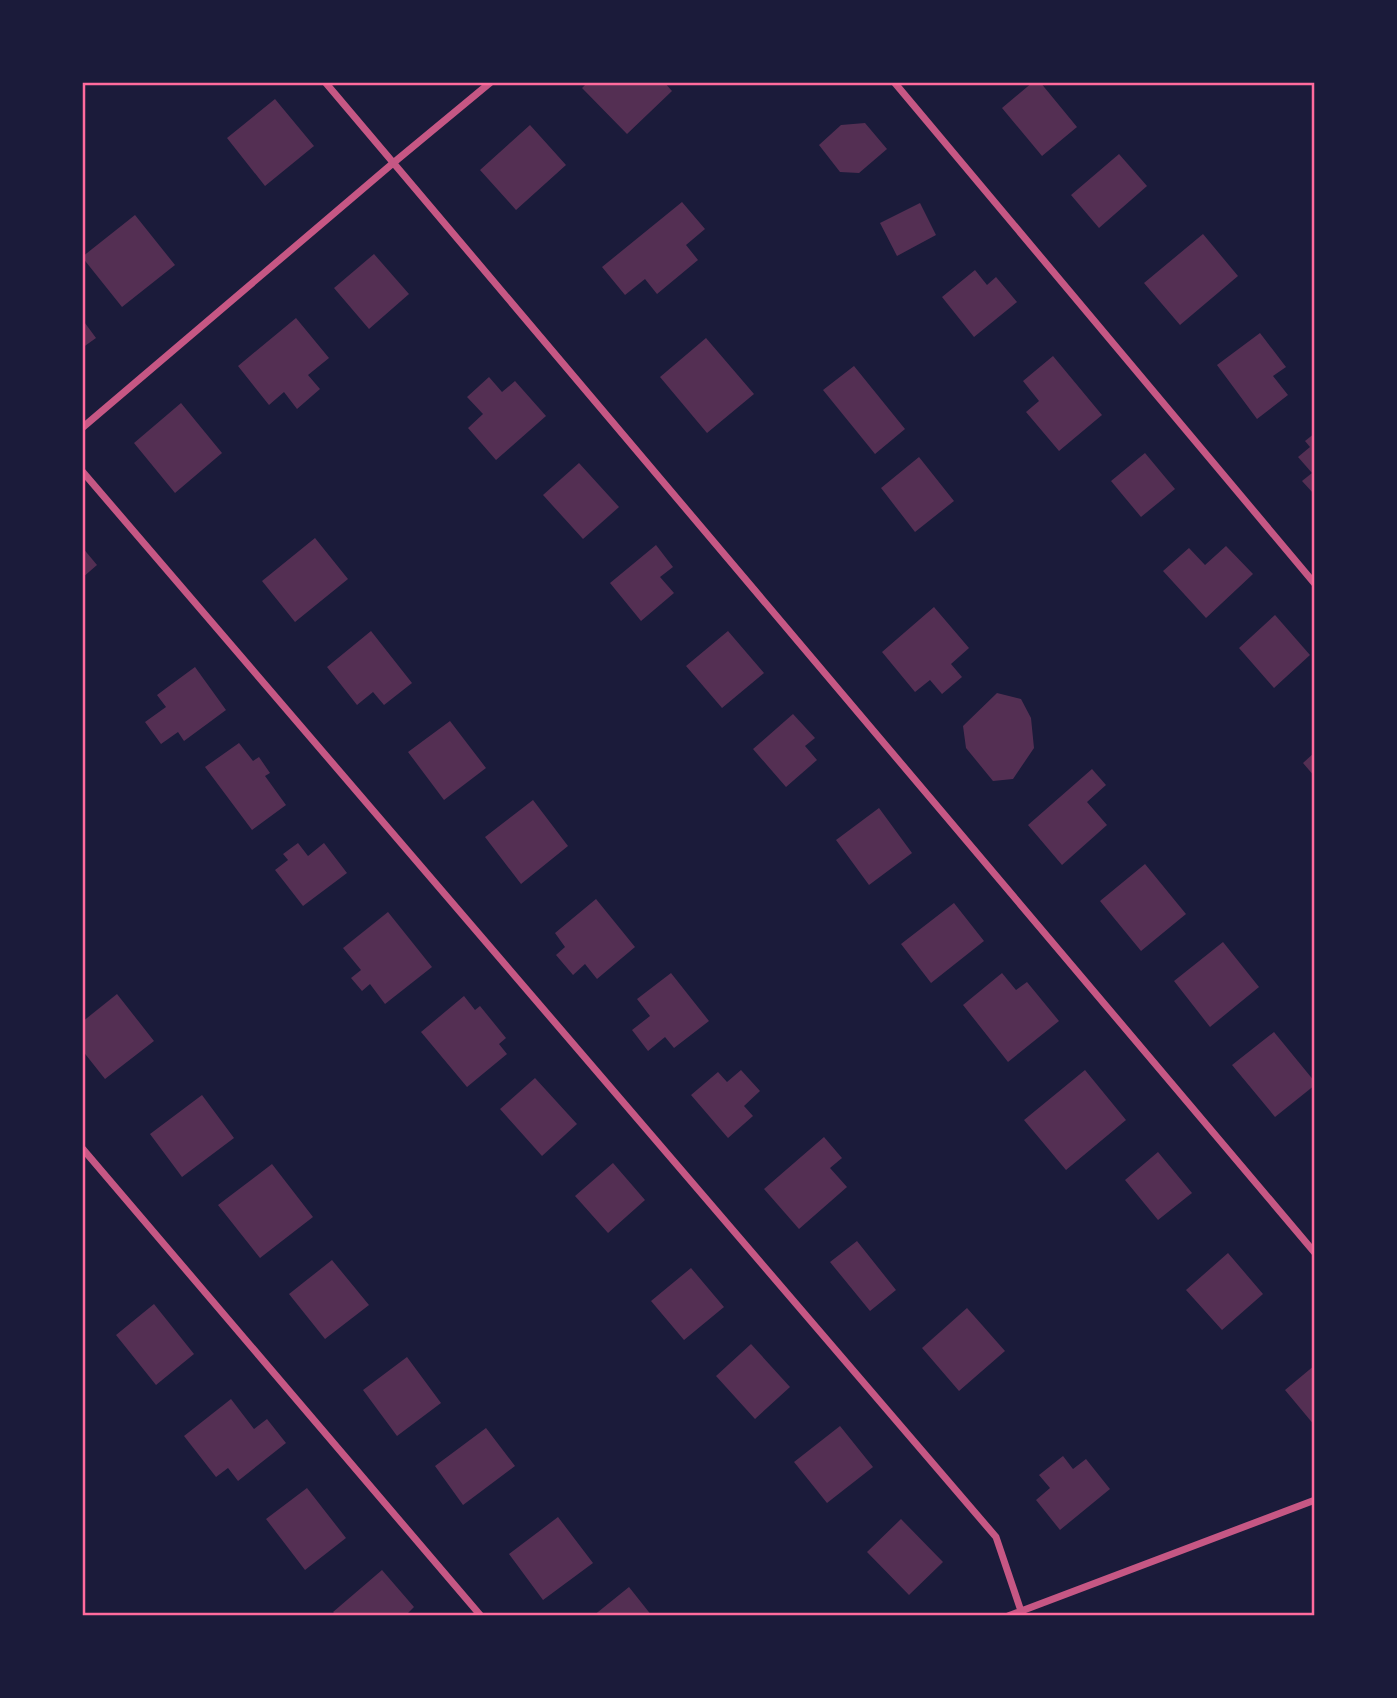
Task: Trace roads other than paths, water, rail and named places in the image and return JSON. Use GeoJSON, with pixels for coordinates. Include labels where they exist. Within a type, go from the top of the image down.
{"type":"FeatureCollection","features":[{"type":"Feature","properties":{"kind":"street"},"geometry":{"type":"LineString","coordinates":[[325,82],[1315,1253]]}},
{"type":"Feature","properties":{"kind":"street"},"geometry":{"type":"LineString","coordinates":[[82,428],[491,82]]}},
{"type":"Feature","properties":{"kind":"street"},"geometry":{"type":"LineString","coordinates":[[894,82],[1315,584]]}},
{"type":"Feature","properties":{"kind":"street"},"geometry":{"type":"LineString","coordinates":[[82,471],[996,1537],[1021,1611]]}},
{"type":"Feature","properties":{"kind":"street"},"geometry":{"type":"LineString","coordinates":[[82,1148],[481,1616]]}},
{"type":"Feature","properties":{"kind":"street"},"geometry":{"type":"LineString","coordinates":[[1008,1616],[1315,1500]]}}]}
